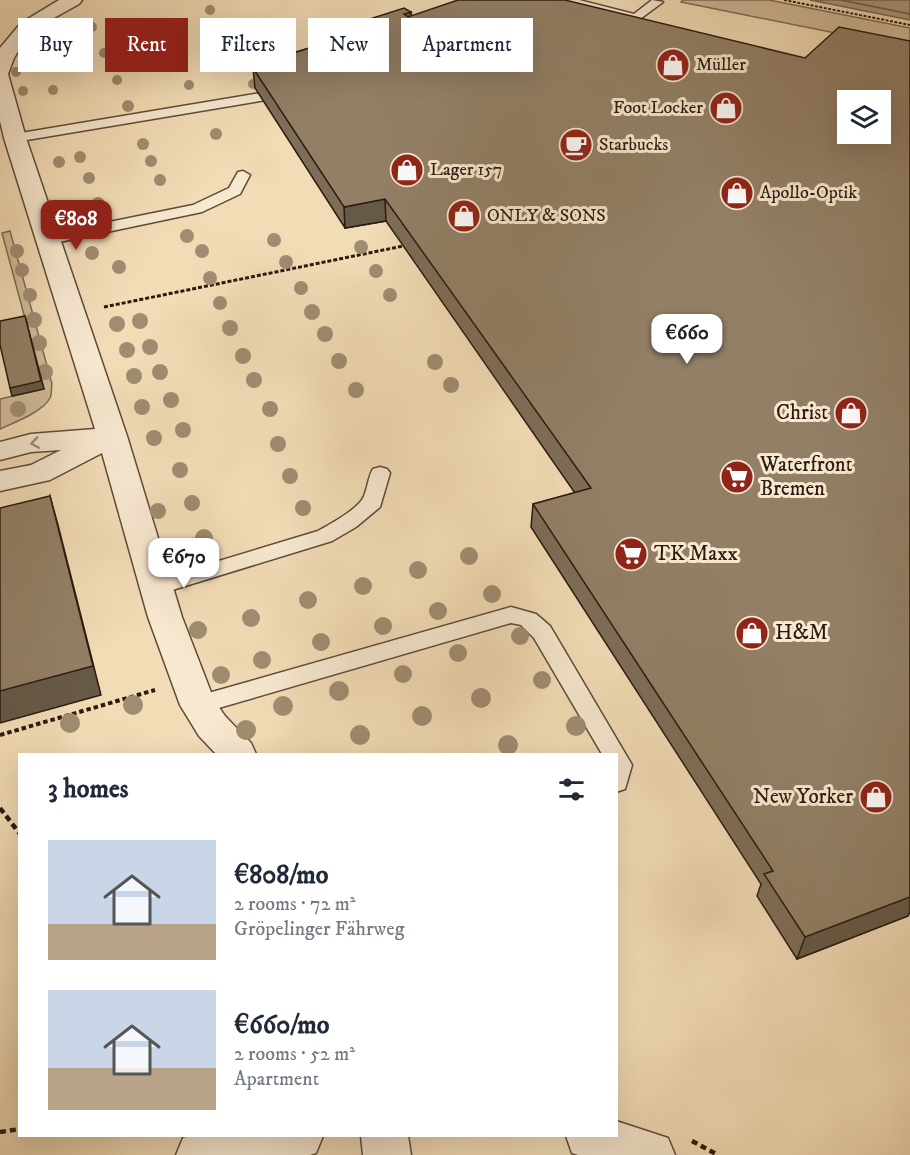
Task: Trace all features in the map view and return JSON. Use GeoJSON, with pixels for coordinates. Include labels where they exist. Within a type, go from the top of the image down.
{"type":"FeatureCollection","features":[{"type":"Feature","properties":{"kind":"street"},"geometry":{"type":"LineString","coordinates":[[0,71],[7,49],[23,32],[49,12],[73,0]]}},
{"type":"Feature","properties":{"kind":"street"},"geometry":{"type":"LineString","coordinates":[[0,78],[15,138],[50,239],[112,436],[156,587],[193,693],[212,726],[237,753]]}},
{"type":"Feature","properties":{"kind":"street"},"geometry":{"type":"LineString","coordinates":[[0,451],[31,443],[112,436]]}},
{"type":"Feature","properties":{"kind":"street"},"geometry":{"type":"LineString","coordinates":[[0,482],[39,473],[112,436]]}},
{"type":"Feature","properties":{"kind":"street"},"geometry":{"type":"LineString","coordinates":[[200,1155],[294,1137]]}},
{"type":"Feature","properties":{"kind":"street"},"geometry":{"type":"LineString","coordinates":[[385,1137],[387,1155]]}},
{"type":"Feature","properties":{"kind":"street"},"geometry":{"type":"LineString","coordinates":[[592,1137],[651,1155]]}},
{"type":"Feature","properties":{"kind":"lane"},"geometry":{"type":"LineString","coordinates":[[565,0],[636,18],[657,2]]}},
{"type":"Feature","properties":{"kind":"lane"},"geometry":{"type":"LineString","coordinates":[[15,138],[261,97]]}},
{"type":"Feature","properties":{"kind":"lane"},"geometry":{"type":"LineString","coordinates":[[50,239],[138,223],[196,209],[235,191],[243,175]]}},
{"type":"Feature","properties":{"kind":"lane"},"geometry":{"type":"LineString","coordinates":[[156,587],[325,536],[349,522],[373,502],[380,473]]}},
{"type":"Feature","properties":{"kind":"lane"},"geometry":{"type":"LineString","coordinates":[[193,693],[511,615],[522,616],[535,623],[542,632],[613,753]]}},
{"type":"Feature","properties":{"kind":"path"},"geometry":{"type":"LineString","coordinates":[[784,0],[910,25]]}},
{"type":"Feature","properties":{"kind":"path"},"geometry":{"type":"LineString","coordinates":[[73,313],[403,246]]}},
{"type":"Feature","properties":{"kind":"path"},"geometry":{"type":"LineString","coordinates":[[0,735],[193,693]]}},
{"type":"Feature","properties":{"kind":"path"},"geometry":{"type":"LineString","coordinates":[[0,808],[18,831]]}},
{"type":"Feature","properties":{"kind":"path"},"geometry":{"type":"LineString","coordinates":[[0,1132],[18,1130]]}},
{"type":"Feature","properties":{"kind":"shaded area"},"geometry":{"type":"Polygon","coordinates":[[[683,0],[769,0],[910,28],[910,48],[681,2],[683,0]]]}},
{"type":"Feature","properties":{"kind":"shaded area"},"geometry":{"type":"Polygon","coordinates":[[[10,231],[52,384],[51,397],[41,408],[0,429],[0,399],[44,389],[2,233],[10,231]]]}},
{"type":"Feature","properties":{"kind":"water"},"geometry":{"type":"Polygon","coordinates":[[[810,0],[910,0],[910,20],[810,0]]]}},
{"type":"Feature","properties":{"kind":"building","name":"Waterfront Bremen"},"geometry":{"type":"Polygon","coordinates":[[[458,0],[565,0],[805,58],[839,27],[910,41],[910,897],[805,937],[764,874],[773,871],[533,504],[591,488],[385,199],[344,207],[256,72],[296,72],[296,52],[308,48],[308,72],[389,72],[389,18],[373,18],[404,8],[411,12],[404,14],[408,17],[458,0]]]}},
{"type":"Feature","properties":{"kind":"building"},"geometry":{"type":"Polygon","coordinates":[[[25,316],[41,381],[10,388],[0,345],[0,321],[25,316]]]}},
{"type":"Feature","properties":{"kind":"building"},"geometry":{"type":"Polygon","coordinates":[[[50,496],[93,666],[0,691],[0,508],[50,496]]]}},
{"type":"Feature","properties":{"kind":"place","name":"Müller"},"geometry":{"type":"Point","coordinates":[673,65]}},
{"type":"Feature","properties":{"kind":"place","name":"Foot Locker"},"geometry":{"type":"Point","coordinates":[726,108]}},
{"type":"Feature","properties":{"kind":"place","name":"Starbucks"},"geometry":{"type":"Point","coordinates":[576,145]}},
{"type":"Feature","properties":{"kind":"place","name":"Lager 157"},"geometry":{"type":"Point","coordinates":[407,170]}},
{"type":"Feature","properties":{"kind":"place","name":"Apollo-Optik"},"geometry":{"type":"Point","coordinates":[737,193]}},
{"type":"Feature","properties":{"kind":"place","name":"ONLY & SONS"},"geometry":{"type":"Point","coordinates":[464,216]}},
{"type":"Feature","properties":{"kind":"place","name":"Christ"},"geometry":{"type":"Point","coordinates":[851,413]}},
{"type":"Feature","properties":{"kind":"place","name":"Waterfront Bremen"},"geometry":{"type":"Point","coordinates":[737,477]}},
{"type":"Feature","properties":{"kind":"place","name":"TK Maxx"},"geometry":{"type":"Point","coordinates":[631,554]}},
{"type":"Feature","properties":{"kind":"place","name":"H&M"},"geometry":{"type":"Point","coordinates":[752,633]}},
{"type":"Feature","properties":{"kind":"place","name":"New Yorker"},"geometry":{"type":"Point","coordinates":[876,797]}}]}
